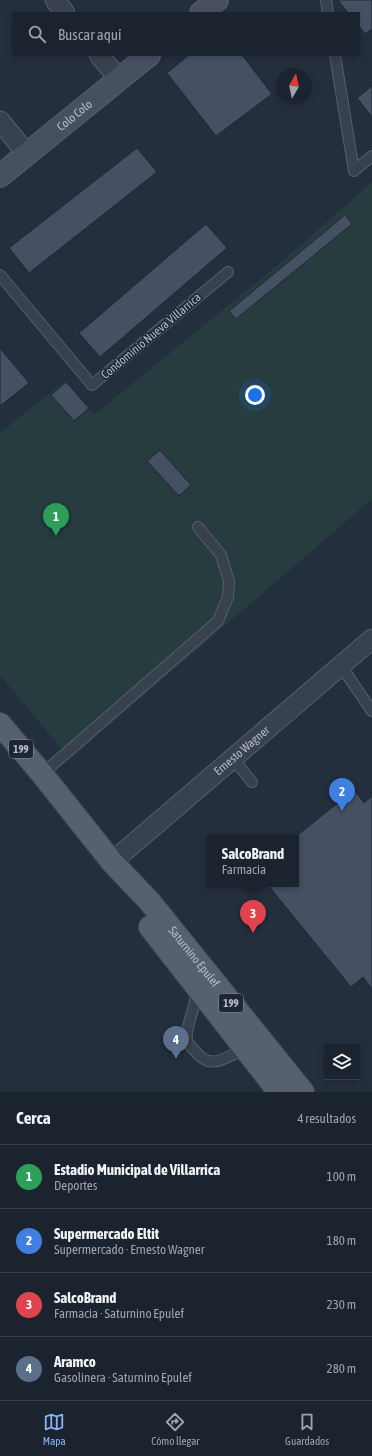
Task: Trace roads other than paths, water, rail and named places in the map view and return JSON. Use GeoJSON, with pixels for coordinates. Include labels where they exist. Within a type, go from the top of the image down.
{"type":"FeatureCollection","features":[{"type":"Feature","properties":{"kind":"main road","name":"Saturnino Epulef"},"geometry":{"type":"LineString","coordinates":[[0,724],[112,862],[150,902],[303,1092]]}},
{"type":"Feature","properties":{"kind":"main road","name":"Saturnino Epulef"},"geometry":{"type":"LineString","coordinates":[[112,862],[138,911],[279,1092]]}},
{"type":"Feature","properties":{"kind":"street"},"geometry":{"type":"LineString","coordinates":[[55,0],[64,12]]}},
{"type":"Feature","properties":{"kind":"street"},"geometry":{"type":"LineString","coordinates":[[202,12],[217,0]]}},
{"type":"Feature","properties":{"kind":"street"},"geometry":{"type":"LineString","coordinates":[[100,56],[119,79]]}},
{"type":"Feature","properties":{"kind":"street","name":"Colo Colo"},"geometry":{"type":"LineString","coordinates":[[0,176],[148,56]]}},
{"type":"Feature","properties":{"kind":"street"},"geometry":{"type":"LineString","coordinates":[[0,121],[27,154]]}},
{"type":"Feature","properties":{"kind":"street","name":"Ernesto Wagner"},"geometry":{"type":"LineString","coordinates":[[112,862],[372,639]]}},
{"type":"Feature","properties":{"kind":"lane"},"geometry":{"type":"LineString","coordinates":[[326,0],[328,12]]}},
{"type":"Feature","properties":{"kind":"lane"},"geometry":{"type":"LineString","coordinates":[[335,56],[354,171],[372,156]]}},
{"type":"Feature","properties":{"kind":"lane","name":"Condominio Nueva Villarrica"},"geometry":{"type":"LineString","coordinates":[[0,276],[92,386],[228,272]]}},
{"type":"Feature","properties":{"kind":"lane"},"geometry":{"type":"LineString","coordinates":[[42,774],[218,621],[228,597],[229,581],[221,555],[198,527]]}},
{"type":"Feature","properties":{"kind":"lane"},"geometry":{"type":"LineString","coordinates":[[341,666],[372,711]]}},
{"type":"Feature","properties":{"kind":"lane"},"geometry":{"type":"LineString","coordinates":[[233,759],[252,782]]}},
{"type":"Feature","properties":{"kind":"lane"},"geometry":{"type":"LineString","coordinates":[[196,986],[197,995],[187,1030],[187,1042],[201,1057],[213,1061],[226,1059],[239,1051],[244,1050],[248,1052]]}},
{"type":"Feature","properties":{"kind":"place","name":"Estadio Municipal de Villarrica"},"geometry":{"type":"Point","coordinates":[56,536]}},
{"type":"Feature","properties":{"kind":"place","name":"Supermercado Eltit"},"geometry":{"type":"Point","coordinates":[342,811]}},
{"type":"Feature","properties":{"kind":"place","name":"SalcoBrand"},"geometry":{"type":"Point","coordinates":[253,933]}},
{"type":"Feature","properties":{"kind":"place","name":"Aramco"},"geometry":{"type":"Point","coordinates":[176,1059]}}]}
